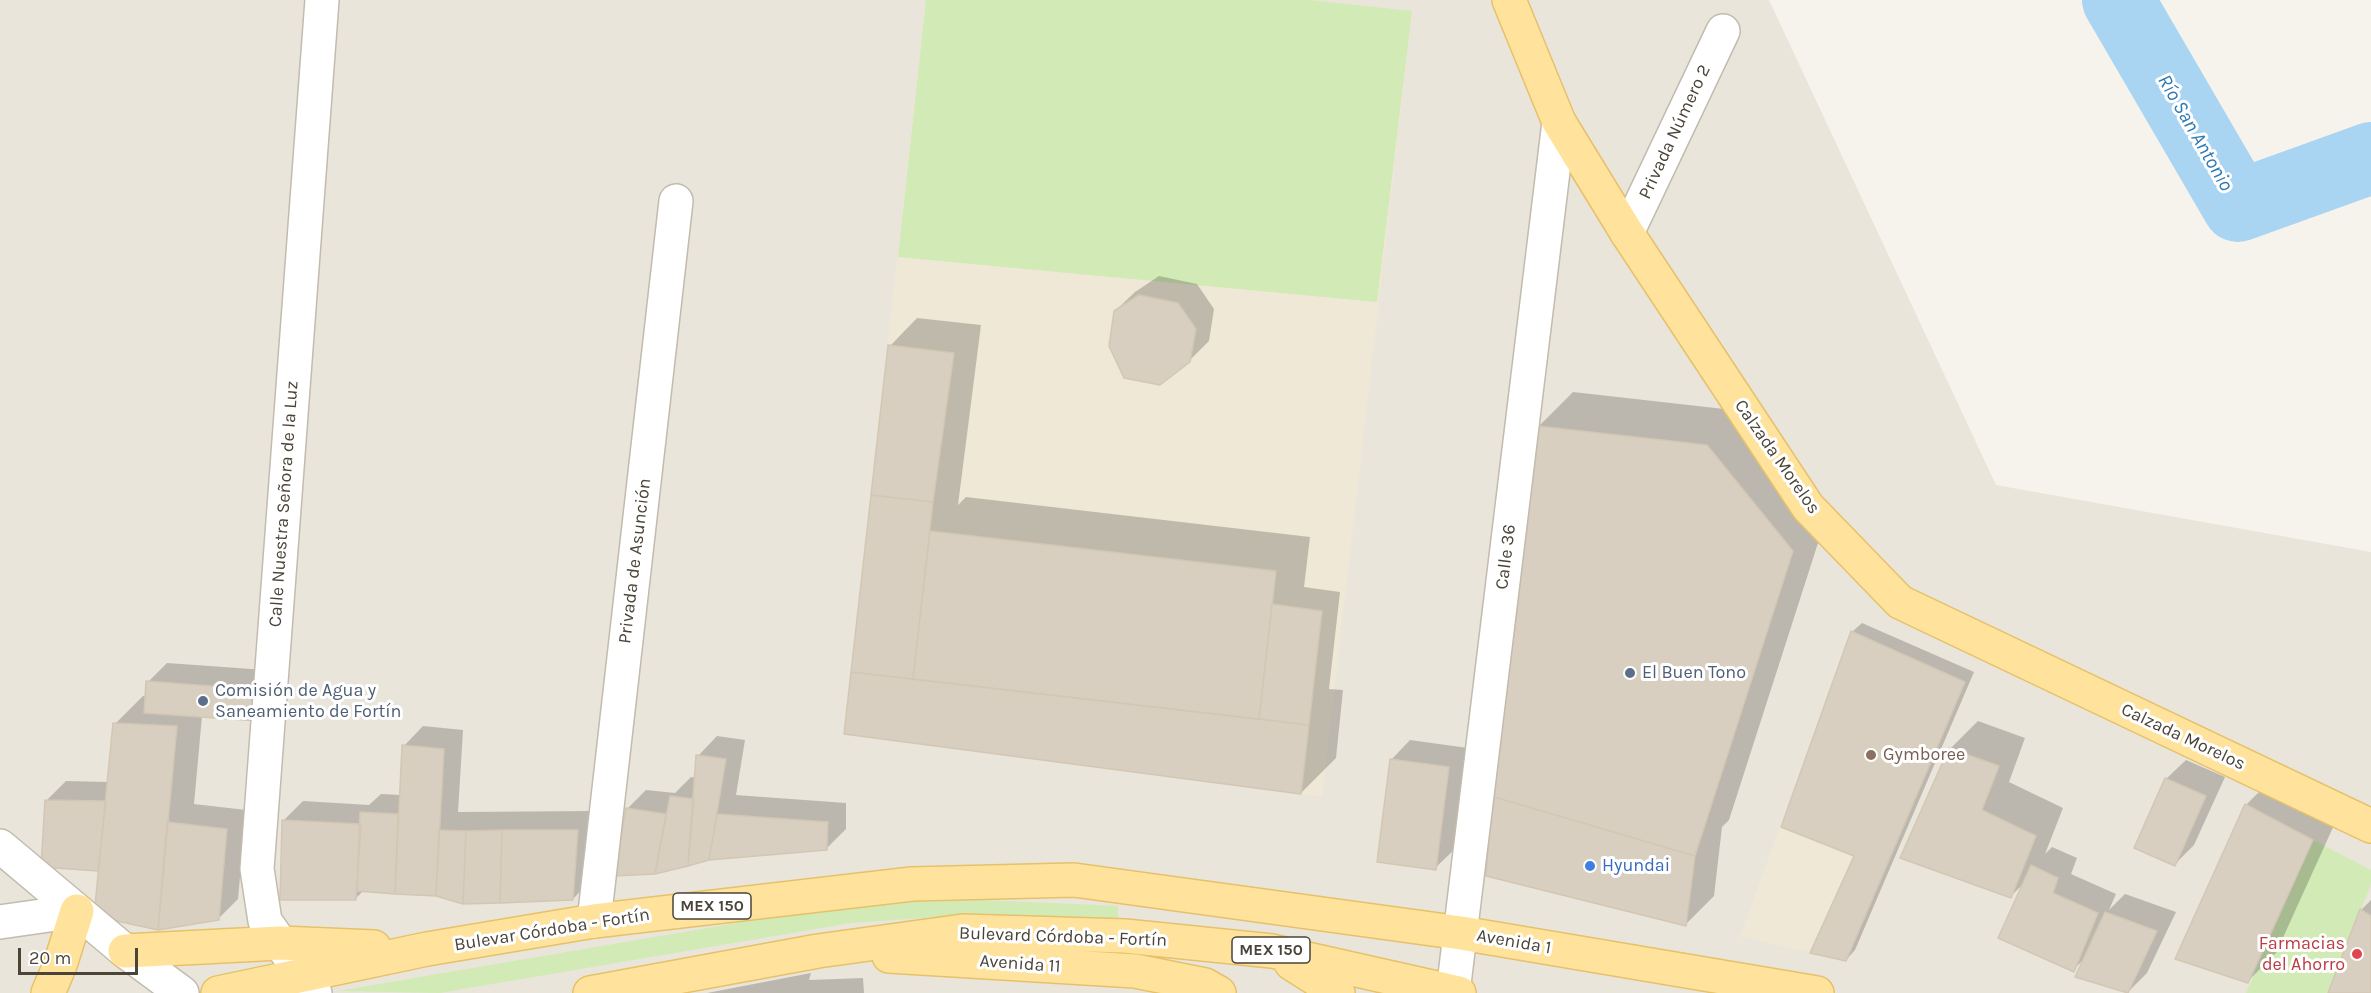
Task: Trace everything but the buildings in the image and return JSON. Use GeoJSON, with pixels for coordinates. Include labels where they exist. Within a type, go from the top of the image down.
{"type":"FeatureCollection","features":[{"type":"Feature","properties":{"kind":"main road","name":"Calzada Morelos"},"geometry":{"type":"LineString","coordinates":[[1509,0],[1559,122],[1627,233],[1809,507],[1900,602],[2371,826]]}},
{"type":"Feature","properties":{"kind":"main road","name":"Bulevar Córdoba - Fortín"},"geometry":{"type":"LineString","coordinates":[[218,993],[308,983],[427,949],[594,921],[912,884],[1074,880],[1211,898]]}},
{"type":"Feature","properties":{"kind":"main road","name":"Avenida 1"},"geometry":{"type":"LineString","coordinates":[[1211,898],[1461,933],[1709,984],[1817,993]]}},
{"type":"Feature","properties":{"kind":"main road","name":"MEX 150"},"geometry":{"type":"LineString","coordinates":[[1211,898],[1272,951],[1338,993]]}},
{"type":"Feature","properties":{"kind":"main road"},"geometry":{"type":"LineString","coordinates":[[48,993],[60,965],[77,911]]}},
{"type":"Feature","properties":{"kind":"main road","name":"Bulevard Córdoba - Fortín"},"geometry":{"type":"LineString","coordinates":[[818,951],[963,930],[1125,936],[1272,951]]}},
{"type":"Feature","properties":{"kind":"main road"},"geometry":{"type":"LineString","coordinates":[[125,951],[280,943],[427,949]]}},
{"type":"Feature","properties":{"kind":"main road"},"geometry":{"type":"LineString","coordinates":[[590,993],[818,951]]}},
{"type":"Feature","properties":{"kind":"main road","name":"Avenida 11"},"geometry":{"type":"LineString","coordinates":[[818,951],[1135,971],[1208,990]]}},
{"type":"Feature","properties":{"kind":"main road"},"geometry":{"type":"LineString","coordinates":[[1272,951],[1456,992]]}},
{"type":"Feature","properties":{"kind":"street","name":"Calle Nuestra Señora de la Luz"},"geometry":{"type":"LineString","coordinates":[[308,983],[265,921],[257,869],[322,0]]}},
{"type":"Feature","properties":{"kind":"street","name":"Privada Número 2"},"geometry":{"type":"LineString","coordinates":[[1627,233],[1723,31]]}},
{"type":"Feature","properties":{"kind":"street","name":"Calle 36"},"geometry":{"type":"LineString","coordinates":[[1456,992],[1461,933],[1559,122]]}},
{"type":"Feature","properties":{"kind":"street","name":"Privada de Asunción"},"geometry":{"type":"LineString","coordinates":[[594,921],[676,201]]}},
{"type":"Feature","properties":{"kind":"street"},"geometry":{"type":"LineString","coordinates":[[0,846],[125,951],[182,993]]}},
{"type":"Feature","properties":{"kind":"street"},"geometry":{"type":"LineString","coordinates":[[0,922],[77,911]]}},
{"type":"Feature","properties":{"kind":"shaded area"},"geometry":{"type":"Polygon","coordinates":[[[0,0],[1769,0],[1996,485],[2371,552],[2371,993],[0,993],[0,0]]]}},
{"type":"Feature","properties":{"kind":"shaded area"},"geometry":{"type":"Polygon","coordinates":[[[926,0],[1310,0],[1412,11],[1322,797],[844,734],[926,0]]]}},
{"type":"Feature","properties":{"kind":"shaded area","name":"Gymboree"},"geometry":{"type":"Polygon","coordinates":[[[1851,631],[1965,682],[1846,961],[1740,936],[1851,631]]]}},
{"type":"Feature","properties":{"kind":"green space"},"geometry":{"type":"Polygon","coordinates":[[[926,0],[1310,0],[1412,11],[1377,302],[898,257],[926,0]]]}},
{"type":"Feature","properties":{"kind":"green space"},"geometry":{"type":"Polygon","coordinates":[[[2313,840],[2371,870],[2371,884],[2328,993],[2246,993],[2313,840]]]}},
{"type":"Feature","properties":{"kind":"green space"},"geometry":{"type":"Polygon","coordinates":[[[984,900],[1118,906],[1118,919],[983,914],[851,923],[440,993],[338,991],[848,904],[984,900]]]}},
{"type":"Feature","properties":{"kind":"waterway","name":"Río San Antonio"},"geometry":{"type":"LineString","coordinates":[[2118,0],[2238,206],[2371,158]]}},
{"type":"Feature","properties":{"kind":"place","name":"El Buen Tono"},"geometry":{"type":"Point","coordinates":[1630,673]}},
{"type":"Feature","properties":{"kind":"place","name":"Comisión de Agua y Saneamiento de Fortín"},"geometry":{"type":"Point","coordinates":[203,701]}},
{"type":"Feature","properties":{"kind":"place","name":"Gymboree"},"geometry":{"type":"Point","coordinates":[1871,755]}},
{"type":"Feature","properties":{"kind":"place","name":"Hyundai"},"geometry":{"type":"Point","coordinates":[1590,866]}},
{"type":"Feature","properties":{"kind":"place","name":"Farmacias del Ahorro"},"geometry":{"type":"Point","coordinates":[2357,954]}}]}
